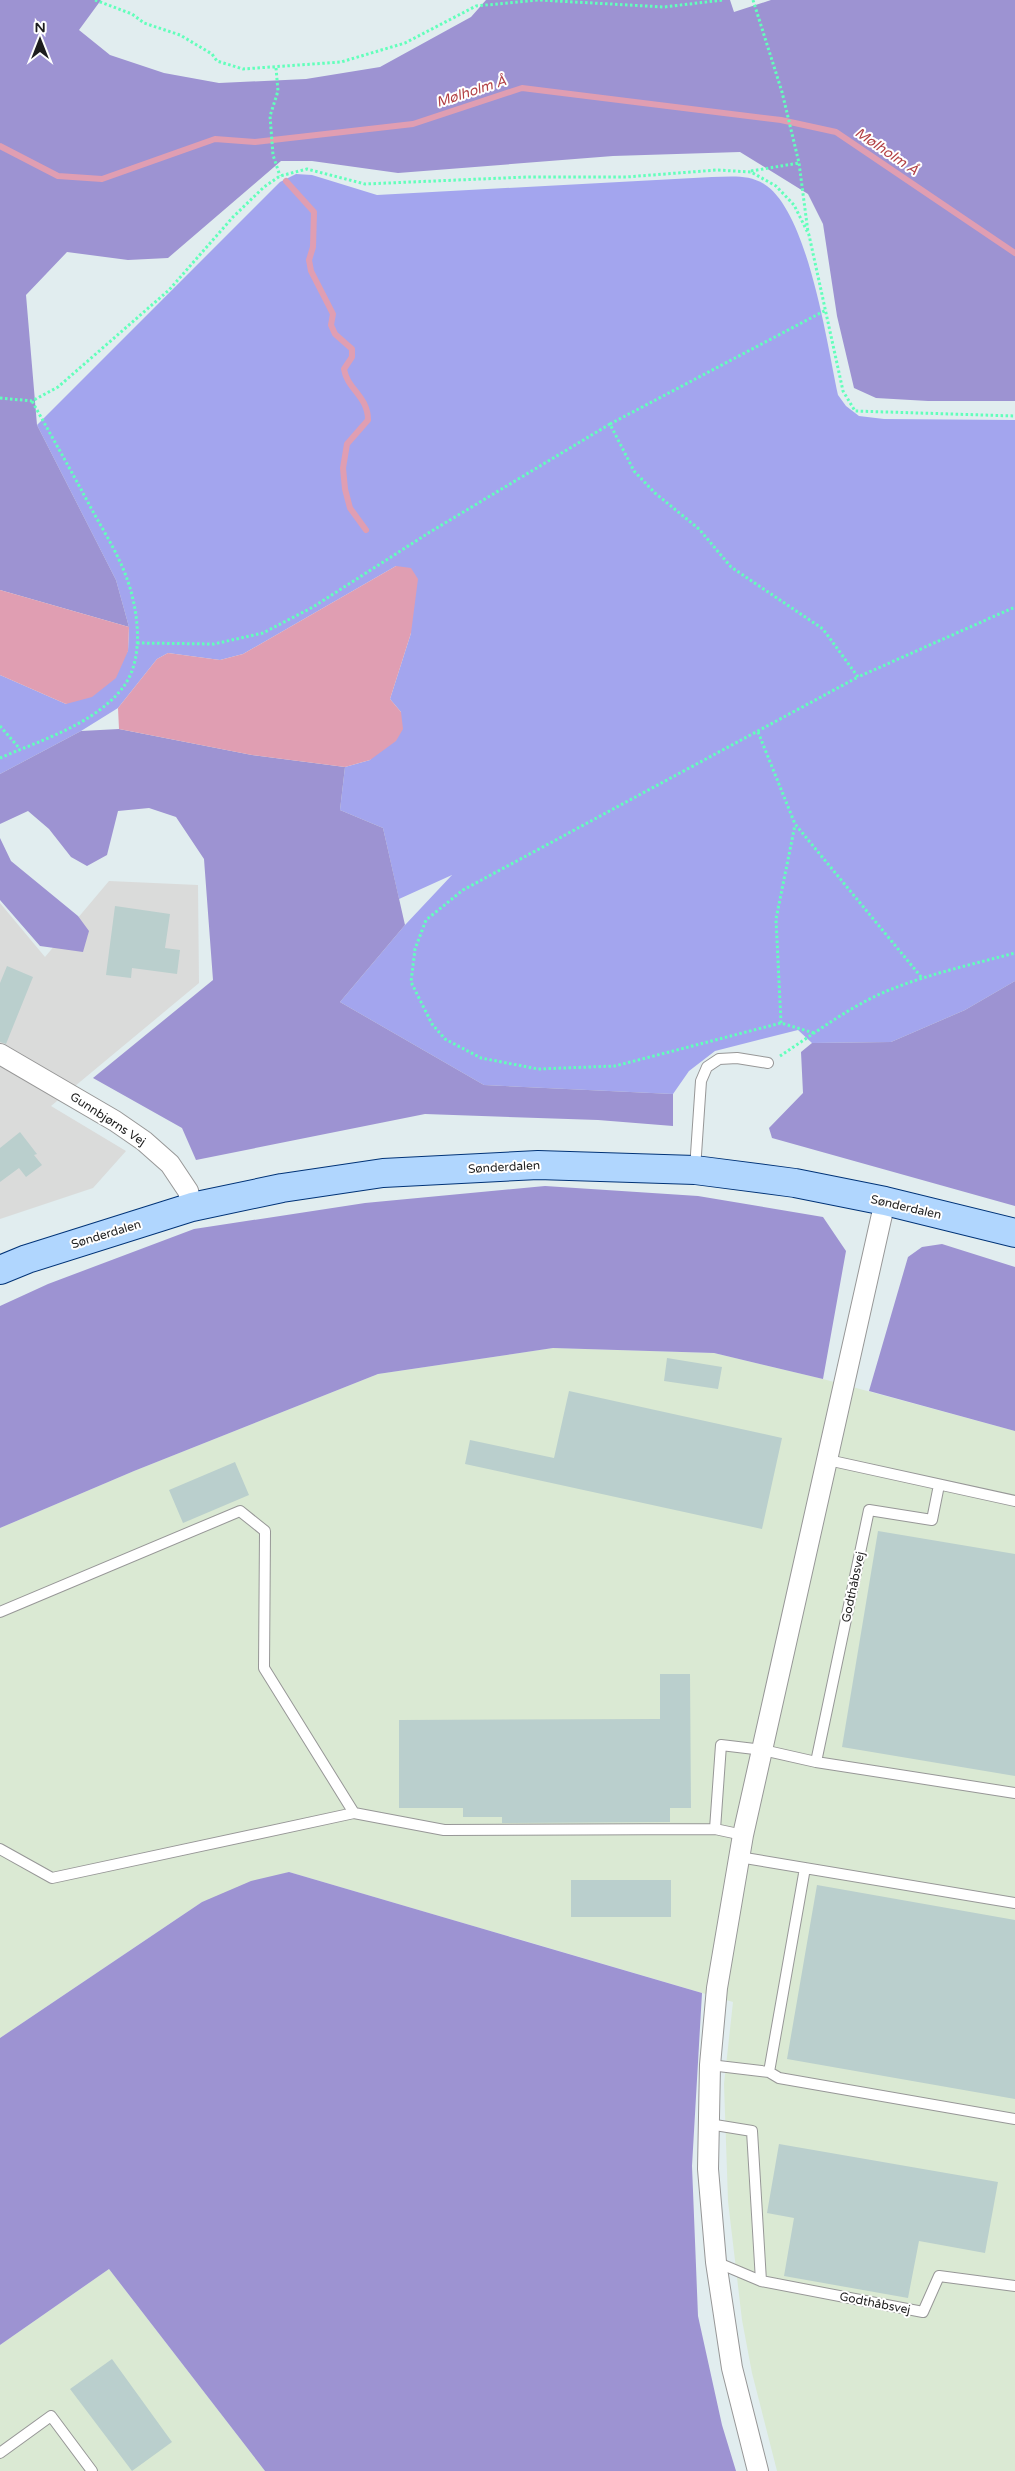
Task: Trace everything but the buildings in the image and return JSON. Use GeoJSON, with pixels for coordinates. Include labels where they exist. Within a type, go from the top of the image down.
{"type":"FeatureCollection","features":[{"type":"Feature","properties":{"kind":"street","name":"Gunnbjørns Vej"},"geometry":{"type":"LineString","coordinates":[[0,1054],[115,1121],[144,1141],[170,1164],[188,1191],[192,1207]]}},
{"type":"Feature","properties":{"kind":"street","name":"Sønderdalen"},"geometry":{"type":"LineString","coordinates":[[0,1270],[26,1259],[192,1207],[282,1188],[383,1173],[538,1165],[695,1170],[795,1183],[885,1201],[1015,1233]]}},
{"type":"Feature","properties":{"kind":"street"},"geometry":{"type":"LineString","coordinates":[[758,2471],[732,2368],[716,2262],[708,2169],[710,2066],[717,1988],[743,1835],[885,1201]]}},
{"type":"Feature","properties":{"kind":"lane"},"geometry":{"type":"LineString","coordinates":[[695,1170],[700,1081],[707,1067],[719,1059],[737,1058],[768,1063]]}},
{"type":"Feature","properties":{"kind":"lane"},"geometry":{"type":"LineString","coordinates":[[828,1460],[1015,1502]]}},
{"type":"Feature","properties":{"kind":"lane","name":"Godthåbsvej"},"geometry":{"type":"LineString","coordinates":[[816,1762],[869,1510],[932,1520],[939,1485]]}},
{"type":"Feature","properties":{"kind":"lane"},"geometry":{"type":"LineString","coordinates":[[0,1612],[240,1511],[265,1531],[264,1668],[354,1813]]}},
{"type":"Feature","properties":{"kind":"lane"},"geometry":{"type":"LineString","coordinates":[[714,1829],[721,1746],[763,1750],[816,1762],[1015,1793]]}},
{"type":"Feature","properties":{"kind":"lane"},"geometry":{"type":"LineString","coordinates":[[0,1849],[52,1878],[354,1813],[444,1830],[714,1829],[743,1835]]}},
{"type":"Feature","properties":{"kind":"lane"},"geometry":{"type":"LineString","coordinates":[[739,1857],[1015,1903]]}},
{"type":"Feature","properties":{"kind":"lane"},"geometry":{"type":"LineString","coordinates":[[769,2072],[805,1868]]}},
{"type":"Feature","properties":{"kind":"lane"},"geometry":{"type":"LineString","coordinates":[[710,2066],[769,2072],[779,2078],[1015,2119]]}},
{"type":"Feature","properties":{"kind":"lane"},"geometry":{"type":"LineString","coordinates":[[709,2124],[752,2131],[761,2281]]}},
{"type":"Feature","properties":{"kind":"lane","name":"Godthåbsvej"},"geometry":{"type":"LineString","coordinates":[[716,2262],[761,2281],[923,2312],[940,2276],[1015,2286]]}},
{"type":"Feature","properties":{"kind":"lane"},"geometry":{"type":"LineString","coordinates":[[0,2453],[51,2416],[92,2471]]}},
{"type":"Feature","properties":{"kind":"path"},"geometry":{"type":"LineString","coordinates":[[95,0],[132,14],[144,23],[180,35],[212,54],[217,61],[243,69],[341,62],[405,43],[476,6],[539,0],[664,7],[723,0]]}},
{"type":"Feature","properties":{"kind":"path"},"geometry":{"type":"LineString","coordinates":[[752,0],[782,92],[790,133],[800,163],[808,235],[843,391],[856,411],[1015,416]]}},
{"type":"Feature","properties":{"kind":"path"},"geometry":{"type":"LineString","coordinates":[[276,68],[278,91],[270,116],[273,156],[280,176]]}},
{"type":"Feature","properties":{"kind":"path"},"geometry":{"type":"LineString","coordinates":[[0,398],[32,401],[58,387],[169,290],[233,217],[264,187],[280,176],[307,169],[365,184],[399,184],[527,176],[626,177],[717,170],[751,172],[800,163]]}},
{"type":"Feature","properties":{"kind":"path"},"geometry":{"type":"LineString","coordinates":[[751,172],[776,186],[794,205],[808,235]]}},
{"type":"Feature","properties":{"kind":"path"},"geometry":{"type":"LineString","coordinates":[[137,643],[214,644],[263,634],[312,607],[430,532],[610,424],[826,310]]}},
{"type":"Feature","properties":{"kind":"path"},"geometry":{"type":"LineString","coordinates":[[0,758],[81,722],[104,706],[123,687],[133,671],[137,643],[133,602],[127,576],[32,401]]}},
{"type":"Feature","properties":{"kind":"path"},"geometry":{"type":"LineString","coordinates":[[610,424],[634,471],[655,493],[699,529],[731,567],[822,629],[858,677]]}},
{"type":"Feature","properties":{"kind":"path"},"geometry":{"type":"LineString","coordinates":[[814,1034],[780,1023],[615,1066],[538,1069],[481,1058],[445,1040],[432,1024],[411,982],[415,949],[426,920],[463,890],[858,677],[1015,607]]}},
{"type":"Feature","properties":{"kind":"path"},"geometry":{"type":"LineString","coordinates":[[0,726],[20,749]]}},
{"type":"Feature","properties":{"kind":"path"},"geometry":{"type":"LineString","coordinates":[[758,732],[795,824],[922,978]]}},
{"type":"Feature","properties":{"kind":"path"},"geometry":{"type":"LineString","coordinates":[[780,1023],[776,919],[795,824]]}},
{"type":"Feature","properties":{"kind":"path"},"geometry":{"type":"LineString","coordinates":[[768,1063],[858,1005],[922,978],[1015,953]]}},
{"type":"Feature","properties":{"kind":"shaded area"},"geometry":{"type":"Polygon","coordinates":[[[0,0],[101,0],[79,30],[110,55],[164,73],[219,83],[306,79],[380,67],[471,17],[486,0],[730,0],[734,12],[771,0],[1015,0],[1015,401],[928,401],[876,398],[854,388],[837,316],[823,224],[808,194],[740,152],[613,156],[398,173],[312,161],[281,161],[168,258],[128,260],[67,252],[26,295],[37,425],[116,580],[129,627],[0,590],[0,0]]]}},
{"type":"Feature","properties":{"kind":"shaded area"},"geometry":{"type":"Polygon","coordinates":[[[296,174],[312,175],[377,195],[712,177],[738,177],[758,181],[764,184],[779,199],[793,221],[804,249],[821,313],[838,395],[846,406],[859,416],[884,419],[1015,420],[1015,981],[965,1010],[891,1042],[812,1043],[798,1030],[715,1051],[689,1071],[673,1094],[484,1085],[340,1002],[405,925],[452,875],[399,899],[383,828],[340,810],[345,767],[370,760],[401,712],[390,699],[411,633],[396,566],[243,654],[220,660],[168,653],[157,659],[118,708],[81,731],[0,774],[0,675],[66,704],[128,651],[129,627],[116,580],[37,425],[280,182],[296,174]]]}},
{"type":"Feature","properties":{"kind":"shaded area"},"geometry":{"type":"Polygon","coordinates":[[[396,566],[411,568],[418,579],[411,633],[390,699],[401,712],[403,729],[396,741],[370,760],[345,767],[252,755],[119,729],[118,708],[157,659],[168,653],[220,660],[243,654],[396,566]]]}},
{"type":"Feature","properties":{"kind":"shaded area"},"geometry":{"type":"Polygon","coordinates":[[[0,590],[129,627],[128,651],[116,678],[92,697],[66,704],[0,675],[0,590]]]}},
{"type":"Feature","properties":{"kind":"shaded area"},"geometry":{"type":"Polygon","coordinates":[[[119,729],[252,755],[345,767],[340,810],[383,828],[405,925],[340,1002],[484,1085],[673,1094],[673,1126],[598,1120],[425,1114],[196,1160],[182,1128],[93,1078],[213,980],[204,859],[176,817],[149,808],[118,811],[107,855],[87,866],[71,857],[49,829],[28,811],[0,824],[0,774],[81,731],[119,729]]]}},
{"type":"Feature","properties":{"kind":"shaded area"},"geometry":{"type":"Polygon","coordinates":[[[0,838],[11,861],[78,916],[89,931],[83,952],[40,946],[0,900],[0,838]]]}},
{"type":"Feature","properties":{"kind":"shaded area"},"geometry":{"type":"Polygon","coordinates":[[[109,881],[198,885],[199,983],[51,1106],[126,1151],[93,1188],[0,1219],[0,903],[45,957],[109,881]]]}},
{"type":"Feature","properties":{"kind":"shaded area"},"geometry":{"type":"Polygon","coordinates":[[[1015,981],[1015,1206],[772,1138],[769,1128],[803,1093],[801,1052],[812,1043],[891,1042],[965,1010],[1015,981]]]}},
{"type":"Feature","properties":{"kind":"shaded area"},"geometry":{"type":"Polygon","coordinates":[[[545,1186],[698,1196],[823,1217],[846,1251],[823,1379],[714,1353],[553,1348],[378,1374],[134,1471],[0,1528],[0,1306],[48,1284],[194,1229],[365,1203],[545,1186]]]}},
{"type":"Feature","properties":{"kind":"shaded area"},"geometry":{"type":"Polygon","coordinates":[[[942,1244],[1015,1267],[1015,1431],[869,1391],[908,1257],[922,1247],[942,1244]]]}},
{"type":"Feature","properties":{"kind":"shaded area"},"geometry":{"type":"Polygon","coordinates":[[[553,1348],[714,1353],[823,1379],[1015,1431],[1015,2471],[777,2471],[752,2373],[742,2320],[728,2201],[724,2084],[733,2002],[289,1872],[202,1902],[0,2038],[0,1528],[134,1471],[378,1374],[553,1348]]]}},
{"type":"Feature","properties":{"kind":"shaded area"},"geometry":{"type":"Polygon","coordinates":[[[289,1872],[702,1993],[692,2166],[698,2316],[722,2425],[736,2471],[265,2471],[109,2269],[0,2345],[0,2038],[202,1902],[251,1881],[289,1872]]]}},
{"type":"Feature","properties":{"kind":"shaded area"},"geometry":{"type":"Polygon","coordinates":[[[109,2269],[265,2471],[0,2471],[0,2345],[109,2269]]]}},
{"type":"Feature","properties":{"kind":"waterway","name":"Mølholm Å"},"geometry":{"type":"LineString","coordinates":[[0,146],[58,176],[102,179],[215,139],[255,142],[413,124],[522,88],[781,120],[836,132],[1015,253]]}},
{"type":"Feature","properties":{"kind":"waterway"},"geometry":{"type":"LineString","coordinates":[[286,181],[314,212],[313,247],[309,260],[311,271],[333,314],[331,325],[335,334],[352,349],[352,357],[344,369],[349,382],[365,405],[367,412],[368,420],[347,444],[343,468],[345,489],[350,508],[366,530]]}}]}
